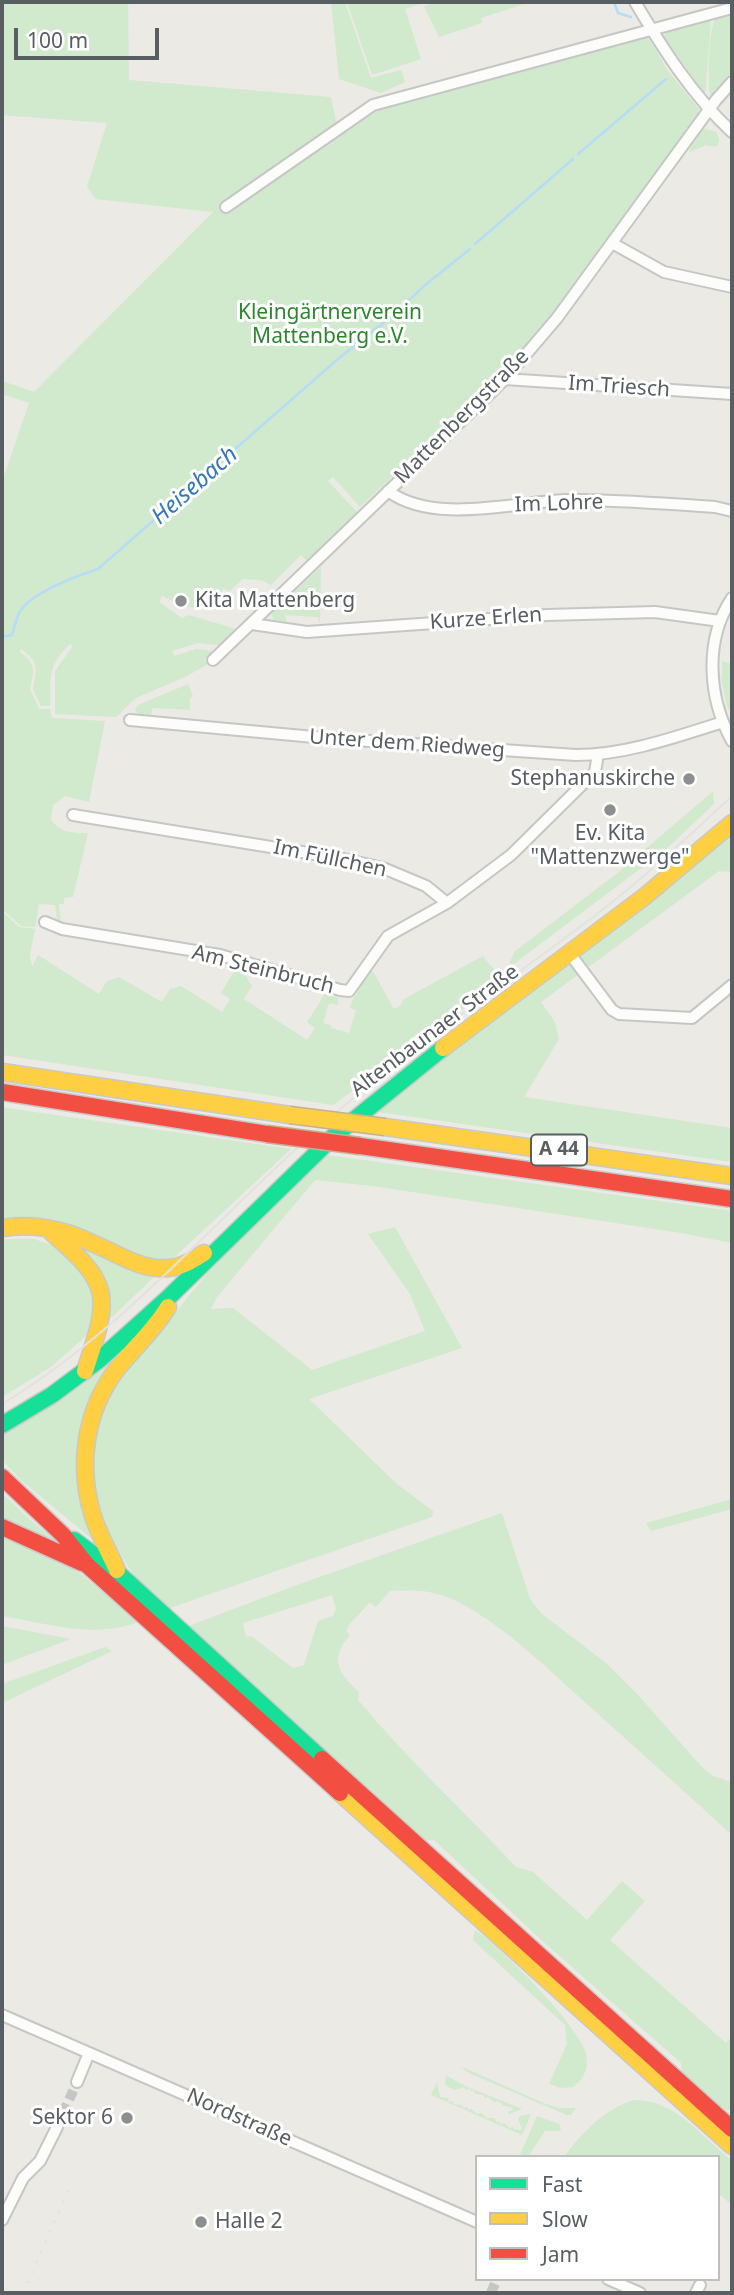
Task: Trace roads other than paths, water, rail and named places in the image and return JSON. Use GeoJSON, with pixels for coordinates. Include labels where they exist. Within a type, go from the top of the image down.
{"type":"FeatureCollection","features":[{"type":"Feature","properties":{"kind":"main road","name":"Altenbaunaer Straße"},"geometry":{"type":"LineString","coordinates":[[178,1289],[286,1180],[368,1107],[668,879],[732,823]]}},
{"type":"Feature","properties":{"kind":"main road","name":"A 44"},"geometry":{"type":"LineString","coordinates":[[2,1072],[128,1093],[385,1126],[732,1176]]}},
{"type":"Feature","properties":{"kind":"main road","name":"A 44"},"geometry":{"type":"LineString","coordinates":[[2,1092],[267,1134],[732,1199]]}},
{"type":"Feature","properties":{"kind":"main road"},"geometry":{"type":"LineString","coordinates":[[2,1228],[16,1225],[46,1227],[77,1236],[150,1268],[167,1269],[180,1266],[219,1246]]}},
{"type":"Feature","properties":{"kind":"main road"},"geometry":{"type":"LineString","coordinates":[[46,1227],[87,1263],[101,1291],[103,1317],[85,1371]]}},
{"type":"Feature","properties":{"kind":"main road"},"geometry":{"type":"LineString","coordinates":[[2,1424],[85,1371],[178,1289]]}},
{"type":"Feature","properties":{"kind":"main road"},"geometry":{"type":"LineString","coordinates":[[118,1573],[93,1519],[85,1491],[83,1465],[88,1430],[107,1383],[165,1313],[178,1289]]}},
{"type":"Feature","properties":{"kind":"main road"},"geometry":{"type":"LineString","coordinates":[[2,1477],[63,1535],[87,1565],[134,1607],[189,1648],[732,2129]]}},
{"type":"Feature","properties":{"kind":"main road"},"geometry":{"type":"LineString","coordinates":[[2,1527],[87,1565]]}},
{"type":"Feature","properties":{"kind":"main road"},"geometry":{"type":"LineString","coordinates":[[63,1535],[76,1541],[118,1573],[189,1648],[732,2146]]}},
{"type":"Feature","properties":{"kind":"street"},"geometry":{"type":"LineString","coordinates":[[635,2],[692,91],[732,132]]}},
{"type":"Feature","properties":{"kind":"street"},"geometry":{"type":"LineString","coordinates":[[226,206],[373,105],[732,8]]}},
{"type":"Feature","properties":{"kind":"street","name":"Mattenbergstraße"},"geometry":{"type":"LineString","coordinates":[[213,660],[505,379],[556,317],[732,82]]}},
{"type":"Feature","properties":{"kind":"street"},"geometry":{"type":"LineString","coordinates":[[612,243],[664,272],[732,287]]}},
{"type":"Feature","properties":{"kind":"street","name":"Im Triesch"},"geometry":{"type":"LineString","coordinates":[[505,379],[732,394]]}},
{"type":"Feature","properties":{"kind":"street","name":"Im Lohre"},"geometry":{"type":"LineString","coordinates":[[388,491],[416,504],[450,509],[567,500],[715,506],[732,511]]}},
{"type":"Feature","properties":{"kind":"street"},"geometry":{"type":"LineString","coordinates":[[732,598],[720,621],[712,664],[714,687],[723,723],[732,741]]}},
{"type":"Feature","properties":{"kind":"street","name":"Kurze Erlen"},"geometry":{"type":"LineString","coordinates":[[252,624],[307,632],[547,615],[656,612],[720,621]]}},
{"type":"Feature","properties":{"kind":"street","name":"Unter dem Riedweg"},"geometry":{"type":"LineString","coordinates":[[130,720],[552,755],[598,754],[676,737],[723,723]]}},
{"type":"Feature","properties":{"kind":"street"},"geometry":{"type":"LineString","coordinates":[[447,903],[511,855],[595,772],[598,754]]}},
{"type":"Feature","properties":{"kind":"street","name":"Im Füllchen"},"geometry":{"type":"LineString","coordinates":[[73,816],[313,853],[374,866],[426,886],[447,903]]}},
{"type":"Feature","properties":{"kind":"street","name":"Am Steinbruch"},"geometry":{"type":"LineString","coordinates":[[45,922],[62,929],[220,955],[349,991],[388,936],[447,903]]}},
{"type":"Feature","properties":{"kind":"street"},"geometry":{"type":"LineString","coordinates":[[570,954],[612,1010],[619,1014],[692,1018],[732,985]]}},
{"type":"Feature","properties":{"kind":"street","name":"Nordstraße"},"geometry":{"type":"LineString","coordinates":[[2,2015],[475,2221]]}},
{"type":"Feature","properties":{"kind":"street"},"geometry":{"type":"LineString","coordinates":[[76,2082],[89,2053]]}},
{"type":"Feature","properties":{"kind":"street"},"geometry":{"type":"LineString","coordinates":[[2,2220],[23,2178],[40,2161],[57,2127]]}},
{"type":"Feature","properties":{"kind":"street"},"geometry":{"type":"LineString","coordinates":[[613,2281],[640,2293]]}},
{"type":"Feature","properties":{"kind":"waterway","name":"Heisebach"},"geometry":{"type":"LineString","coordinates":[[614,2],[618,13],[631,17]]}},
{"type":"Feature","properties":{"kind":"waterway","name":"Heisebach"},"geometry":{"type":"LineString","coordinates":[[578,154],[666,79]]}},
{"type":"Feature","properties":{"kind":"waterway","name":"Heisebach"},"geometry":{"type":"LineString","coordinates":[[475,244],[573,159]]}},
{"type":"Feature","properties":{"kind":"waterway","name":"Heisebach"},"geometry":{"type":"LineString","coordinates":[[390,318],[470,249]]}},
{"type":"Feature","properties":{"kind":"waterway","name":"Heisebach"},"geometry":{"type":"LineString","coordinates":[[2,637],[12,635],[19,613],[33,599],[55,586],[98,569],[338,359],[386,321]]}},
{"type":"Feature","properties":{"kind":"tunnel"},"geometry":{"type":"LineString","coordinates":[[57,2127],[77,2082]]}},
{"type":"Feature","properties":{"kind":"tunnel"},"geometry":{"type":"LineString","coordinates":[[491,2293],[496,2281]]}},
{"type":"Feature","properties":{"kind":"tram line"},"geometry":{"type":"LineString","coordinates":[[2,1404],[94,1338],[137,1301],[260,1182],[344,1106],[437,1032],[615,900],[732,796]]}},
{"type":"Feature","properties":{"kind":"railway"},"geometry":{"type":"LineString","coordinates":[[23,2293],[72,2182]]}},
{"type":"Feature","properties":{"kind":"place","name":"Kita Mattenberg"},"geometry":{"type":"Point","coordinates":[181,601]}},
{"type":"Feature","properties":{"kind":"place","name":"Stephanuskirche"},"geometry":{"type":"Point","coordinates":[689,779]}},
{"type":"Feature","properties":{"kind":"place","name":"Ev. Kita \"Mattenzwerge\""},"geometry":{"type":"Point","coordinates":[610,810]}},
{"type":"Feature","properties":{"kind":"place","name":"Sektor 6"},"geometry":{"type":"Point","coordinates":[127,2118]}},
{"type":"Feature","properties":{"kind":"place","name":"Halle 2"},"geometry":{"type":"Point","coordinates":[201,2222]}},
{"type":"Feature","properties":{"kind":"park label","name":"Kleingärtnerverein Mattenberg e.V."},"geometry":{"type":"Point","coordinates":[330,325]}}]}
